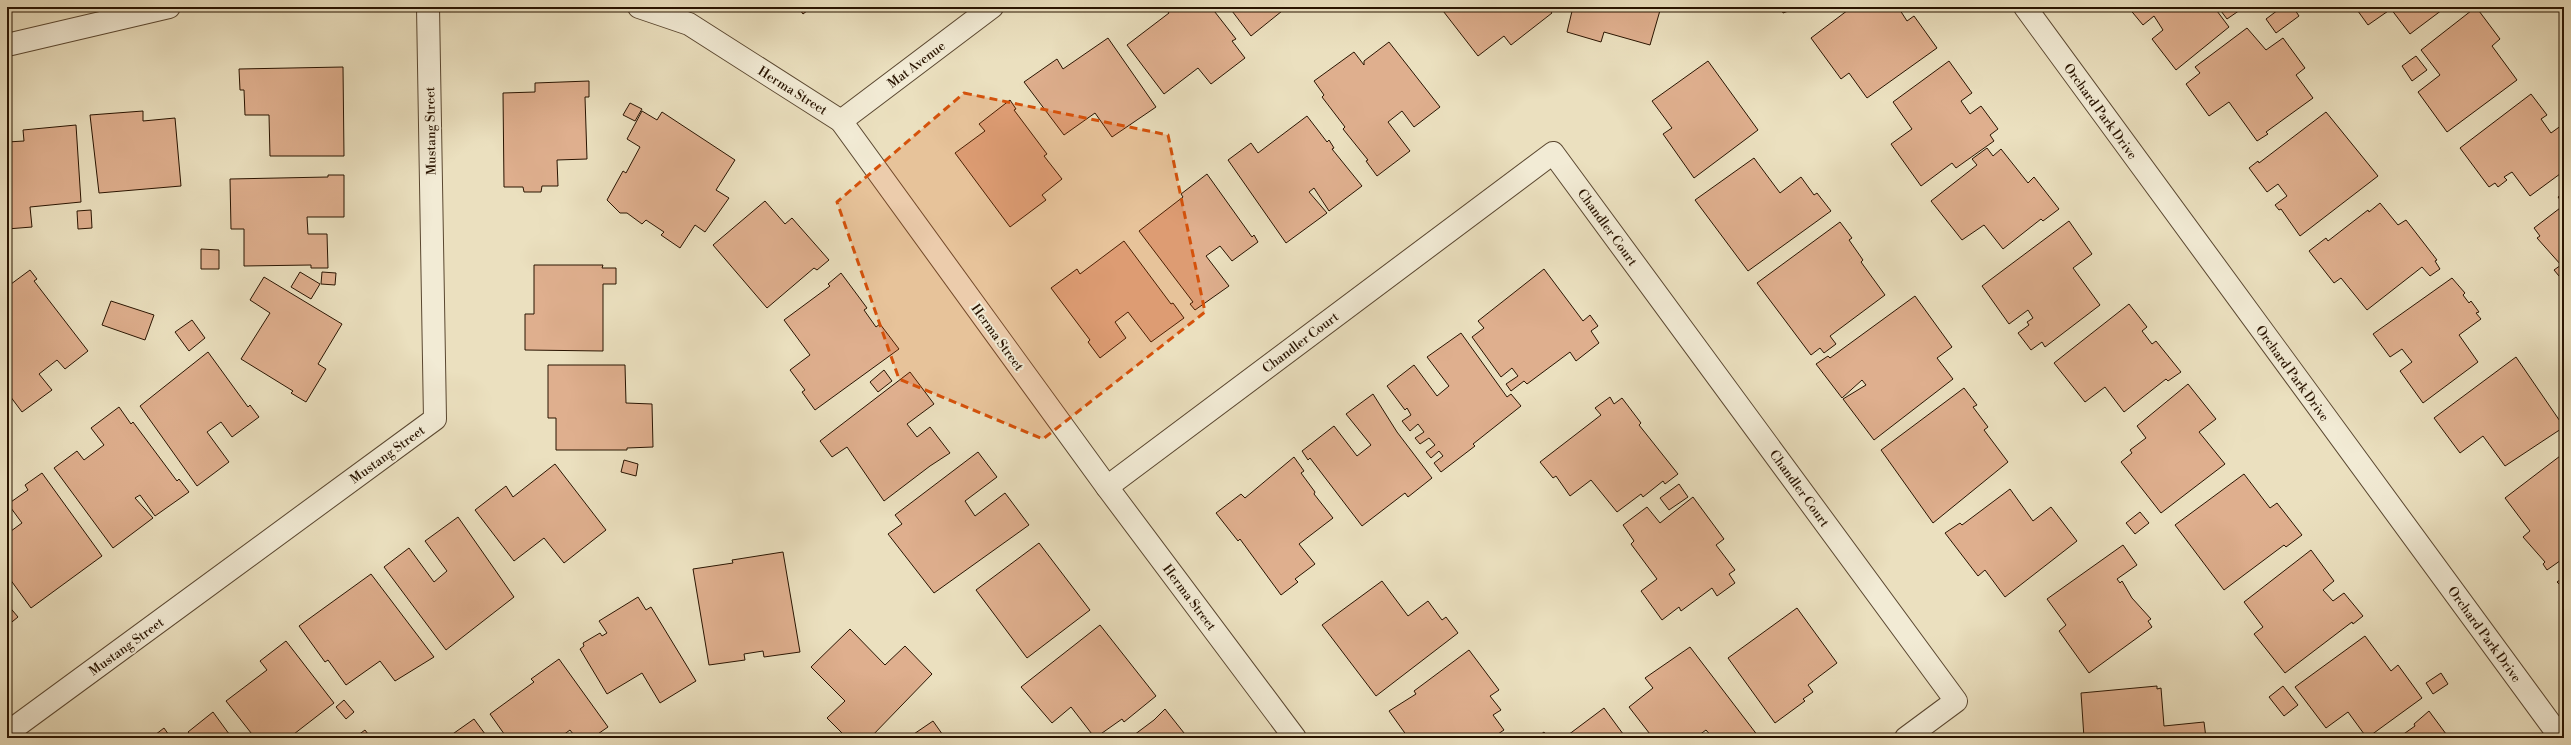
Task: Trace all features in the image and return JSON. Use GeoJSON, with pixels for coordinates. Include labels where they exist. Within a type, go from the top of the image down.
{"type":"FeatureCollection","features":[{"type":"Feature","properties":{"kind":"street"},"geometry":{"type":"LineString","coordinates":[[7,45],[169,7]]}},
{"type":"Feature","properties":{"kind":"street","name":"Mustang Street"},"geometry":{"type":"LineString","coordinates":[[7,734],[436,418],[428,7]]}},
{"type":"Feature","properties":{"kind":"street","name":"Herma Street"},"geometry":{"type":"LineString","coordinates":[[639,7],[688,24],[841,121],[1107,486],[1295,738]]}},
{"type":"Feature","properties":{"kind":"street","name":"Mat Avenue"},"geometry":{"type":"LineString","coordinates":[[841,121],[992,7]]}},
{"type":"Feature","properties":{"kind":"street","name":"Orchard Park Drive"},"geometry":{"type":"LineString","coordinates":[[2025,7],[2561,738]]}},
{"type":"Feature","properties":{"kind":"street","name":"Chandler Court"},"geometry":{"type":"LineString","coordinates":[[1107,486],[1553,153],[1956,701],[1906,738]]}},
{"type":"Feature","properties":{"kind":"highlighted area"},"geometry":{"type":"Polygon","coordinates":[[[964,93],[1168,135],[1205,312],[1043,439],[899,379],[837,202],[964,93]]]}},
{"type":"Feature","properties":{"kind":"building"},"geometry":{"type":"Polygon","coordinates":[[[798,7],[812,7],[803,14],[798,7]]]}},
{"type":"Feature","properties":{"kind":"building"},"geometry":{"type":"Polygon","coordinates":[[[1165,7],[1211,7],[1236,39],[1232,41],[1245,58],[1211,84],[1198,68],[1164,94],[1127,45],[1169,13],[1165,7]]]}},
{"type":"Feature","properties":{"kind":"building"},"geometry":{"type":"Polygon","coordinates":[[[1229,7],[1287,7],[1251,36],[1229,7]]]}},
{"type":"Feature","properties":{"kind":"building"},"geometry":{"type":"Polygon","coordinates":[[[1440,7],[1547,7],[1552,13],[1511,45],[1504,36],[1478,56],[1440,7]]]}},
{"type":"Feature","properties":{"kind":"building"},"geometry":{"type":"Polygon","coordinates":[[[1573,7],[1661,7],[1650,45],[1604,32],[1601,42],[1567,32],[1573,7]]]}},
{"type":"Feature","properties":{"kind":"building"},"geometry":{"type":"Polygon","coordinates":[[[1781,7],[1799,7],[1783,13],[1781,7]]]}},
{"type":"Feature","properties":{"kind":"building"},"geometry":{"type":"Polygon","coordinates":[[[1852,7],[1898,7],[1907,21],[1914,16],[1937,48],[1867,98],[1849,73],[1841,79],[1811,38],[1852,7]]]}},
{"type":"Feature","properties":{"kind":"building"},"geometry":{"type":"Polygon","coordinates":[[[2128,7],[2214,7],[2229,27],[2176,70],[2152,39],[2163,30],[2154,16],[2143,25],[2128,7]]]}},
{"type":"Feature","properties":{"kind":"building"},"geometry":{"type":"Polygon","coordinates":[[[2218,7],[2238,7],[2240,10],[2227,19],[2218,7]]]}},
{"type":"Feature","properties":{"kind":"building"},"geometry":{"type":"Polygon","coordinates":[[[2282,7],[2293,7],[2299,16],[2276,33],[2266,19],[2282,7]]]}},
{"type":"Feature","properties":{"kind":"building"},"geometry":{"type":"Polygon","coordinates":[[[2355,7],[2446,7],[2410,34],[2391,9],[2368,25],[2355,7]]]}},
{"type":"Feature","properties":{"kind":"building"},"geometry":{"type":"Polygon","coordinates":[[[2476,7],[2500,39],[2492,46],[2517,80],[2447,132],[2418,92],[2440,75],[2421,50],[2476,7]]]}},
{"type":"Feature","properties":{"kind":"building"},"geometry":{"type":"Polygon","coordinates":[[[2247,28],[2266,50],[2283,38],[2305,68],[2296,75],[2313,98],[2266,132],[2268,134],[2257,141],[2229,102],[2209,116],[2186,84],[2200,73],[2195,67],[2247,28]]]}},
{"type":"Feature","properties":{"kind":"building"},"geometry":{"type":"Polygon","coordinates":[[[1108,38],[1156,107],[1112,137],[1095,113],[1064,135],[1024,82],[1057,59],[1063,69],[1108,38]]]}},
{"type":"Feature","properties":{"kind":"building"},"geometry":{"type":"Polygon","coordinates":[[[1389,42],[1440,107],[1414,127],[1402,111],[1388,122],[1410,151],[1377,176],[1366,161],[1368,160],[1343,129],[1345,127],[1322,97],[1324,95],[1314,81],[1354,52],[1364,65],[1364,61],[1389,42]]]}},
{"type":"Feature","properties":{"kind":"building"},"geometry":{"type":"Polygon","coordinates":[[[2416,56],[2427,70],[2412,81],[2402,66],[2416,56]]]}},
{"type":"Feature","properties":{"kind":"building"},"geometry":{"type":"Polygon","coordinates":[[[1708,61],[1758,130],[1694,178],[1663,134],[1672,128],[1652,101],[1708,61]]]}},
{"type":"Feature","properties":{"kind":"building"},"geometry":{"type":"Polygon","coordinates":[[[1949,61],[1972,93],[1961,101],[1970,114],[1981,106],[1998,129],[1990,135],[1994,141],[1956,168],[1952,163],[1921,186],[1891,144],[1912,129],[1893,102],[1949,61]]]}},
{"type":"Feature","properties":{"kind":"building"},"geometry":{"type":"Polygon","coordinates":[[[343,67],[344,156],[270,156],[269,115],[245,115],[244,90],[240,90],[239,69],[343,67]]]}},
{"type":"Feature","properties":{"kind":"building"},"geometry":{"type":"Polygon","coordinates":[[[589,81],[589,97],[585,97],[587,159],[557,160],[558,186],[542,186],[541,192],[524,192],[523,187],[504,187],[503,93],[535,92],[535,83],[589,81]]]}},
{"type":"Feature","properties":{"kind":"building"},"geometry":{"type":"Polygon","coordinates":[[[2531,94],[2547,115],[2541,119],[2551,133],[2562,125],[2564,128],[2564,171],[2530,196],[2512,172],[2504,177],[2507,180],[2498,187],[2495,183],[2489,187],[2460,148],[2531,94]]]}},
{"type":"Feature","properties":{"kind":"building"},"geometry":{"type":"Polygon","coordinates":[[[1010,100],[1016,109],[1014,110],[1047,154],[1044,156],[1062,179],[1042,195],[1046,200],[1010,227],[955,153],[985,131],[979,124],[1010,100]]]}},
{"type":"Feature","properties":{"kind":"building"},"geometry":{"type":"Polygon","coordinates":[[[630,103],[642,109],[635,121],[623,115],[630,103]]]}},
{"type":"Feature","properties":{"kind":"building"},"geometry":{"type":"Polygon","coordinates":[[[143,111],[143,121],[175,118],[181,186],[99,193],[90,115],[143,111]]]}},
{"type":"Feature","properties":{"kind":"building"},"geometry":{"type":"Polygon","coordinates":[[[642,111],[657,120],[662,112],[735,160],[716,190],[729,198],[705,232],[695,225],[680,248],[661,235],[664,232],[646,220],[642,224],[627,213],[620,213],[607,200],[623,171],[626,173],[640,147],[627,139],[642,111]]]}},
{"type":"Feature","properties":{"kind":"building"},"geometry":{"type":"Polygon","coordinates":[[[2326,112],[2378,176],[2300,236],[2281,209],[2279,210],[2275,205],[2287,196],[2278,184],[2267,192],[2249,168],[2258,161],[2259,163],[2326,112]]]}},
{"type":"Feature","properties":{"kind":"building"},"geometry":{"type":"Polygon","coordinates":[[[1307,116],[1327,142],[1329,140],[1334,148],[1332,149],[1362,186],[1329,211],[1314,188],[1309,192],[1327,213],[1286,243],[1228,160],[1251,143],[1258,153],[1307,116]]]}},
{"type":"Feature","properties":{"kind":"building"},"geometry":{"type":"Polygon","coordinates":[[[76,125],[81,202],[30,207],[32,227],[7,229],[7,142],[24,141],[23,130],[76,125]]]}},
{"type":"Feature","properties":{"kind":"building"},"geometry":{"type":"Polygon","coordinates":[[[1987,148],[1993,156],[2001,149],[2028,183],[2034,177],[2059,209],[2043,221],[2041,219],[2003,249],[1984,225],[1962,240],[1931,201],[1977,165],[1972,159],[1987,148]]]}},
{"type":"Feature","properties":{"kind":"building"},"geometry":{"type":"Polygon","coordinates":[[[1754,158],[1780,193],[1801,177],[1814,195],[1817,193],[1831,211],[1748,271],[1695,200],[1754,158]]]}},
{"type":"Feature","properties":{"kind":"building"},"geometry":{"type":"Polygon","coordinates":[[[1207,174],[1252,237],[1254,235],[1258,242],[1232,261],[1220,246],[1206,256],[1229,286],[1195,310],[1190,304],[1193,302],[1139,231],[1183,197],[1181,194],[1207,174]]]}},
{"type":"Feature","properties":{"kind":"building"},"geometry":{"type":"Polygon","coordinates":[[[328,175],[344,175],[344,217],[307,217],[308,234],[327,234],[328,268],[311,268],[311,265],[244,266],[244,229],[231,229],[230,179],[328,177],[328,175]]]}},
{"type":"Feature","properties":{"kind":"building"},"geometry":{"type":"Polygon","coordinates":[[[2564,193],[2564,205],[2558,197],[2564,193]]]}},
{"type":"Feature","properties":{"kind":"building"},"geometry":{"type":"Polygon","coordinates":[[[765,201],[785,224],[792,218],[829,260],[817,270],[814,268],[767,308],[713,245],[765,201]]]}},
{"type":"Feature","properties":{"kind":"building"},"geometry":{"type":"Polygon","coordinates":[[[2380,203],[2398,225],[2406,220],[2437,260],[2435,261],[2440,269],[2430,276],[2422,267],[2367,310],[2341,278],[2334,283],[2309,251],[2326,238],[2328,241],[2368,210],[2369,212],[2380,203]]]}},
{"type":"Feature","properties":{"kind":"building"},"geometry":{"type":"Polygon","coordinates":[[[2564,205],[2564,282],[2554,270],[2561,265],[2537,238],[2540,236],[2534,228],[2564,205]]]}},
{"type":"Feature","properties":{"kind":"building"},"geometry":{"type":"Polygon","coordinates":[[[91,210],[92,228],[78,229],[77,211],[91,210]]]}},
{"type":"Feature","properties":{"kind":"building"},"geometry":{"type":"Polygon","coordinates":[[[2069,221],[2092,254],[2073,268],[2100,305],[2045,347],[2042,342],[2031,350],[2018,333],[2029,325],[2027,322],[2033,318],[2028,310],[2009,324],[1982,286],[2069,221]]]}},
{"type":"Feature","properties":{"kind":"building"},"geometry":{"type":"Polygon","coordinates":[[[1840,222],[1852,238],[1849,240],[1863,260],[1861,262],[1885,295],[1830,336],[1836,344],[1824,353],[1820,348],[1811,355],[1757,283],[1840,222]]]}},
{"type":"Feature","properties":{"kind":"building"},"geometry":{"type":"Polygon","coordinates":[[[1124,241],[1171,304],[1173,303],[1184,318],[1151,342],[1128,312],[1115,322],[1126,338],[1100,358],[1088,342],[1090,340],[1051,288],[1077,269],[1080,274],[1124,241]]]}},
{"type":"Feature","properties":{"kind":"building"},"geometry":{"type":"Polygon","coordinates":[[[201,249],[219,250],[219,269],[201,269],[201,249]]]}},
{"type":"Feature","properties":{"kind":"building"},"geometry":{"type":"Polygon","coordinates":[[[534,265],[603,265],[602,268],[616,268],[616,284],[603,284],[603,351],[525,350],[525,314],[534,314],[534,265]]]}},
{"type":"Feature","properties":{"kind":"building"},"geometry":{"type":"Polygon","coordinates":[[[1544,269],[1583,321],[1590,315],[1598,326],[1591,331],[1599,343],[1576,361],[1570,352],[1527,384],[1524,381],[1511,391],[1506,384],[1518,376],[1512,368],[1501,377],[1472,337],[1484,328],[1478,321],[1544,269]]]}},
{"type":"Feature","properties":{"kind":"building"},"geometry":{"type":"Polygon","coordinates":[[[30,270],[37,279],[34,281],[88,351],[65,369],[57,360],[39,374],[52,390],[22,412],[7,392],[7,287],[30,270]]]}},
{"type":"Feature","properties":{"kind":"building"},"geometry":{"type":"Polygon","coordinates":[[[300,272],[320,284],[311,299],[291,287],[300,272]]]}},
{"type":"Feature","properties":{"kind":"building"},"geometry":{"type":"Polygon","coordinates":[[[322,272],[336,273],[335,285],[321,284],[322,272]]]}},
{"type":"Feature","properties":{"kind":"building"},"geometry":{"type":"Polygon","coordinates":[[[841,273],[867,308],[864,310],[876,327],[880,324],[899,349],[815,410],[802,392],[805,390],[790,370],[810,355],[784,320],[830,286],[828,284],[841,273]]]}},
{"type":"Feature","properties":{"kind":"building"},"geometry":{"type":"Polygon","coordinates":[[[264,277],[342,324],[318,364],[326,369],[306,402],[291,393],[293,391],[241,359],[270,313],[250,300],[264,277]]]}},
{"type":"Feature","properties":{"kind":"building"},"geometry":{"type":"Polygon","coordinates":[[[2452,278],[2465,293],[2463,295],[2469,303],[2471,301],[2479,312],[2476,313],[2481,319],[2459,335],[2478,362],[2423,403],[2400,371],[2412,362],[2402,349],[2390,357],[2373,334],[2452,278]]]}},
{"type":"Feature","properties":{"kind":"building"},"geometry":{"type":"Polygon","coordinates":[[[1915,296],[1952,347],[1937,358],[1953,379],[1874,440],[1843,399],[1866,385],[1862,380],[1842,398],[1816,364],[1828,356],[1830,358],[1915,296]]]}},
{"type":"Feature","properties":{"kind":"building"},"geometry":{"type":"Polygon","coordinates":[[[111,301],[154,315],[145,340],[102,325],[111,301]]]}},
{"type":"Feature","properties":{"kind":"building"},"geometry":{"type":"Polygon","coordinates":[[[2129,304],[2147,327],[2142,331],[2152,344],[2156,341],[2181,372],[2168,381],[2166,379],[2124,412],[2105,387],[2085,402],[2054,363],[2129,304]]]}},
{"type":"Feature","properties":{"kind":"building"},"geometry":{"type":"Polygon","coordinates":[[[192,320],[205,338],[189,351],[175,332],[192,320]]]}},
{"type":"Feature","properties":{"kind":"building"},"geometry":{"type":"Polygon","coordinates":[[[1461,333],[1507,397],[1511,394],[1521,406],[1473,444],[1475,446],[1441,472],[1434,463],[1443,456],[1439,451],[1431,458],[1426,452],[1435,445],[1429,438],[1420,444],[1415,438],[1424,432],[1418,424],[1410,431],[1402,421],[1411,415],[1407,408],[1405,410],[1387,386],[1414,365],[1437,396],[1449,386],[1427,357],[1461,333]]]}},
{"type":"Feature","properties":{"kind":"building"},"geometry":{"type":"Polygon","coordinates":[[[208,352],[248,407],[250,405],[259,417],[232,437],[221,422],[207,432],[229,462],[197,486],[140,406],[208,352]]]}},
{"type":"Feature","properties":{"kind":"building"},"geometry":{"type":"Polygon","coordinates":[[[2516,357],[2564,427],[2505,466],[2483,436],[2460,453],[2434,418],[2516,357]]]}},
{"type":"Feature","properties":{"kind":"building"},"geometry":{"type":"Polygon","coordinates":[[[548,365],[625,365],[626,403],[652,404],[653,447],[627,448],[627,450],[556,450],[556,418],[548,418],[548,365]]]}},
{"type":"Feature","properties":{"kind":"building"},"geometry":{"type":"Polygon","coordinates":[[[884,370],[892,381],[878,392],[870,382],[884,370]]]}},
{"type":"Feature","properties":{"kind":"building"},"geometry":{"type":"Polygon","coordinates":[[[910,372],[934,404],[907,424],[917,437],[930,427],[950,453],[930,466],[884,501],[847,447],[832,457],[820,441],[910,372]]]}},
{"type":"Feature","properties":{"kind":"building"},"geometry":{"type":"Polygon","coordinates":[[[2188,384],[2216,419],[2199,432],[2225,464],[2161,513],[2121,462],[2132,453],[2130,450],[2146,438],[2137,426],[2188,384]]]}},
{"type":"Feature","properties":{"kind":"building"},"geometry":{"type":"Polygon","coordinates":[[[1964,388],[1977,405],[1973,407],[1988,427],[1984,430],[2008,462],[1933,523],[1881,450],[1964,388]]]}},
{"type":"Feature","properties":{"kind":"building"},"geometry":{"type":"Polygon","coordinates":[[[1373,394],[1397,432],[1432,478],[1408,497],[1405,493],[1362,526],[1310,458],[1308,460],[1302,451],[1334,426],[1357,456],[1371,445],[1346,414],[1373,394]]]}},
{"type":"Feature","properties":{"kind":"building"},"geometry":{"type":"Polygon","coordinates":[[[1610,397],[1614,404],[1622,398],[1641,423],[1639,425],[1678,474],[1665,484],[1663,481],[1643,497],[1641,494],[1617,512],[1591,480],[1570,496],[1556,476],[1553,478],[1540,462],[1601,415],[1595,408],[1610,397]]]}},
{"type":"Feature","properties":{"kind":"building"},"geometry":{"type":"Polygon","coordinates":[[[119,407],[131,424],[133,422],[177,481],[179,479],[189,492],[155,516],[140,495],[135,498],[153,518],[113,548],[54,468],[77,451],[84,460],[104,445],[91,428],[119,407]]]}},
{"type":"Feature","properties":{"kind":"building"},"geometry":{"type":"Polygon","coordinates":[[[978,452],[997,477],[965,501],[975,516],[1005,493],[1029,525],[934,593],[888,534],[902,524],[895,515],[978,452]]]}},
{"type":"Feature","properties":{"kind":"building"},"geometry":{"type":"Polygon","coordinates":[[[2564,453],[2564,558],[2547,570],[2543,564],[2545,562],[2523,537],[2530,531],[2505,498],[2564,453]]]}},
{"type":"Feature","properties":{"kind":"building"},"geometry":{"type":"Polygon","coordinates":[[[1294,457],[1304,471],[1301,473],[1315,492],[1314,494],[1333,518],[1299,544],[1315,564],[1295,579],[1298,582],[1281,595],[1240,539],[1238,541],[1216,513],[1241,494],[1245,498],[1294,457]]]}},
{"type":"Feature","properties":{"kind":"building"},"geometry":{"type":"Polygon","coordinates":[[[624,460],[638,464],[636,476],[621,472],[624,460]]]}},
{"type":"Feature","properties":{"kind":"building"},"geometry":{"type":"Polygon","coordinates":[[[555,464],[606,530],[564,563],[544,538],[514,561],[475,510],[506,486],[513,497],[555,464]]]}},
{"type":"Feature","properties":{"kind":"building"},"geometry":{"type":"Polygon","coordinates":[[[42,473],[102,556],[31,608],[7,575],[7,534],[22,523],[8,504],[28,490],[25,485],[42,473]]]}},
{"type":"Feature","properties":{"kind":"building"},"geometry":{"type":"Polygon","coordinates":[[[2244,474],[2270,508],[2277,503],[2302,535],[2286,547],[2284,545],[2224,590],[2175,525],[2244,474]]]}},
{"type":"Feature","properties":{"kind":"building"},"geometry":{"type":"Polygon","coordinates":[[[1679,484],[1688,497],[1669,510],[1660,498],[1679,484]]]}},
{"type":"Feature","properties":{"kind":"building"},"geometry":{"type":"Polygon","coordinates":[[[2010,489],[2033,521],[2051,507],[2077,541],[2005,597],[1985,570],[1978,576],[1945,533],[1960,523],[1962,525],[2010,489]]]}},
{"type":"Feature","properties":{"kind":"building"},"geometry":{"type":"Polygon","coordinates":[[[1693,497],[1724,539],[1716,545],[1735,570],[1729,574],[1735,583],[1717,596],[1712,588],[1681,611],[1679,607],[1662,620],[1641,591],[1657,579],[1631,544],[1634,541],[1623,525],[1647,507],[1660,523],[1693,497]]]}},
{"type":"Feature","properties":{"kind":"building"},"geometry":{"type":"Polygon","coordinates":[[[2140,512],[2149,523],[2135,534],[2126,523],[2140,512]]]}},
{"type":"Feature","properties":{"kind":"building"},"geometry":{"type":"Polygon","coordinates":[[[458,517],[514,597],[446,650],[384,567],[409,548],[434,582],[447,571],[425,541],[458,517]]]}},
{"type":"Feature","properties":{"kind":"building"},"geometry":{"type":"Polygon","coordinates":[[[1039,543],[1090,610],[1027,658],[976,590],[1039,543]]]}},
{"type":"Feature","properties":{"kind":"building"},"geometry":{"type":"Polygon","coordinates":[[[2123,545],[2137,565],[2117,579],[2120,583],[2122,581],[2132,598],[2151,619],[2148,621],[2152,627],[2089,673],[2059,631],[2066,625],[2047,599],[2123,545]]]}},
{"type":"Feature","properties":{"kind":"building"},"geometry":{"type":"Polygon","coordinates":[[[2311,550],[2334,581],[2323,590],[2333,601],[2344,593],[2363,616],[2353,624],[2352,622],[2285,673],[2254,634],[2263,627],[2244,602],[2311,550]]]}},
{"type":"Feature","properties":{"kind":"building"},"geometry":{"type":"Polygon","coordinates":[[[783,552],[800,652],[764,657],[763,651],[744,654],[745,660],[709,665],[693,569],[733,563],[732,560],[783,552]]]}},
{"type":"Feature","properties":{"kind":"building"},"geometry":{"type":"Polygon","coordinates":[[[371,574],[434,657],[395,681],[380,661],[346,685],[328,660],[325,662],[299,626],[371,574]]]}},
{"type":"Feature","properties":{"kind":"building"},"geometry":{"type":"Polygon","coordinates":[[[2564,577],[2564,589],[2557,582],[2564,577]]]}},
{"type":"Feature","properties":{"kind":"building"},"geometry":{"type":"Polygon","coordinates":[[[1382,581],[1408,616],[1428,601],[1442,620],[1446,617],[1458,633],[1376,696],[1322,625],[1382,581]]]}},
{"type":"Feature","properties":{"kind":"building"},"geometry":{"type":"Polygon","coordinates":[[[638,597],[646,610],[651,607],[696,681],[660,703],[642,673],[607,694],[580,649],[584,646],[583,643],[600,633],[602,636],[607,633],[599,621],[638,597]]]}},
{"type":"Feature","properties":{"kind":"building"},"geometry":{"type":"Polygon","coordinates":[[[7,604],[18,617],[7,626],[7,604]]]}},
{"type":"Feature","properties":{"kind":"building"},"geometry":{"type":"Polygon","coordinates":[[[1797,608],[1837,663],[1808,685],[1813,692],[1803,699],[1805,701],[1775,723],[1728,658],[1797,608]]]}},
{"type":"Feature","properties":{"kind":"building"},"geometry":{"type":"Polygon","coordinates":[[[1100,625],[1156,696],[1124,722],[1122,719],[1095,738],[1071,707],[1052,723],[1021,687],[1100,625]]]}},
{"type":"Feature","properties":{"kind":"building"},"geometry":{"type":"Polygon","coordinates":[[[850,629],[885,665],[905,646],[932,674],[870,738],[847,738],[827,718],[845,701],[811,667],[850,629]]]}},
{"type":"Feature","properties":{"kind":"building"},"geometry":{"type":"Polygon","coordinates":[[[2365,636],[2391,671],[2398,665],[2422,698],[2367,738],[2348,712],[2326,728],[2295,687],[2365,636]]]}},
{"type":"Feature","properties":{"kind":"building"},"geometry":{"type":"Polygon","coordinates":[[[286,641],[334,703],[294,734],[297,738],[255,738],[226,701],[267,670],[260,661],[286,641]]]}},
{"type":"Feature","properties":{"kind":"building"},"geometry":{"type":"Polygon","coordinates":[[[1690,647],[1758,736],[1756,738],[1713,738],[1706,730],[1695,738],[1653,738],[1629,707],[1653,688],[1645,678],[1690,647]]]}},
{"type":"Feature","properties":{"kind":"building"},"geometry":{"type":"Polygon","coordinates":[[[1469,650],[1499,690],[1490,696],[1501,710],[1493,715],[1504,730],[1498,734],[1500,738],[1411,738],[1407,736],[1389,711],[1416,694],[1414,691],[1469,650]]]}},
{"type":"Feature","properties":{"kind":"building"},"geometry":{"type":"Polygon","coordinates":[[[559,659],[608,727],[592,738],[576,738],[570,730],[559,738],[507,738],[490,714],[534,682],[531,679],[559,659]]]}},
{"type":"Feature","properties":{"kind":"building"},"geometry":{"type":"Polygon","coordinates":[[[2441,673],[2448,684],[2433,694],[2426,683],[2441,673]]]}},
{"type":"Feature","properties":{"kind":"building"},"geometry":{"type":"Polygon","coordinates":[[[2157,686],[2157,689],[2161,688],[2164,726],[2204,722],[2206,738],[2084,738],[2081,693],[2157,686]]]}},
{"type":"Feature","properties":{"kind":"building"},"geometry":{"type":"Polygon","coordinates":[[[2283,686],[2298,705],[2284,716],[2269,697],[2283,686]]]}},
{"type":"Feature","properties":{"kind":"building"},"geometry":{"type":"Polygon","coordinates":[[[344,700],[354,712],[346,719],[336,707],[344,700]]]}},
{"type":"Feature","properties":{"kind":"building"},"geometry":{"type":"Polygon","coordinates":[[[1604,708],[1626,738],[1564,738],[1604,708]]]}},
{"type":"Feature","properties":{"kind":"building"},"geometry":{"type":"Polygon","coordinates":[[[1165,709],[1188,738],[1130,738],[1154,720],[1165,709]]]}},
{"type":"Feature","properties":{"kind":"building"},"geometry":{"type":"Polygon","coordinates":[[[2429,711],[2449,738],[2398,738],[2415,726],[2414,724],[2429,711]]]}},
{"type":"Feature","properties":{"kind":"building"},"geometry":{"type":"Polygon","coordinates":[[[213,712],[232,738],[193,738],[188,732],[213,712]]]}},
{"type":"Feature","properties":{"kind":"building"},"geometry":{"type":"Polygon","coordinates":[[[474,719],[488,738],[447,738],[474,719]]]}},
{"type":"Feature","properties":{"kind":"building"},"geometry":{"type":"Polygon","coordinates":[[[933,721],[945,738],[908,738],[933,721]]]}},
{"type":"Feature","properties":{"kind":"building"},"geometry":{"type":"Polygon","coordinates":[[[164,728],[171,738],[151,738],[164,728]]]}},
{"type":"Feature","properties":{"kind":"building"},"geometry":{"type":"Polygon","coordinates":[[[365,730],[371,738],[354,738],[365,730]]]}},
{"type":"Feature","properties":{"kind":"building"},"geometry":{"type":"Polygon","coordinates":[[[1544,732],[1548,738],[1536,738],[1544,732]]]}}]}
